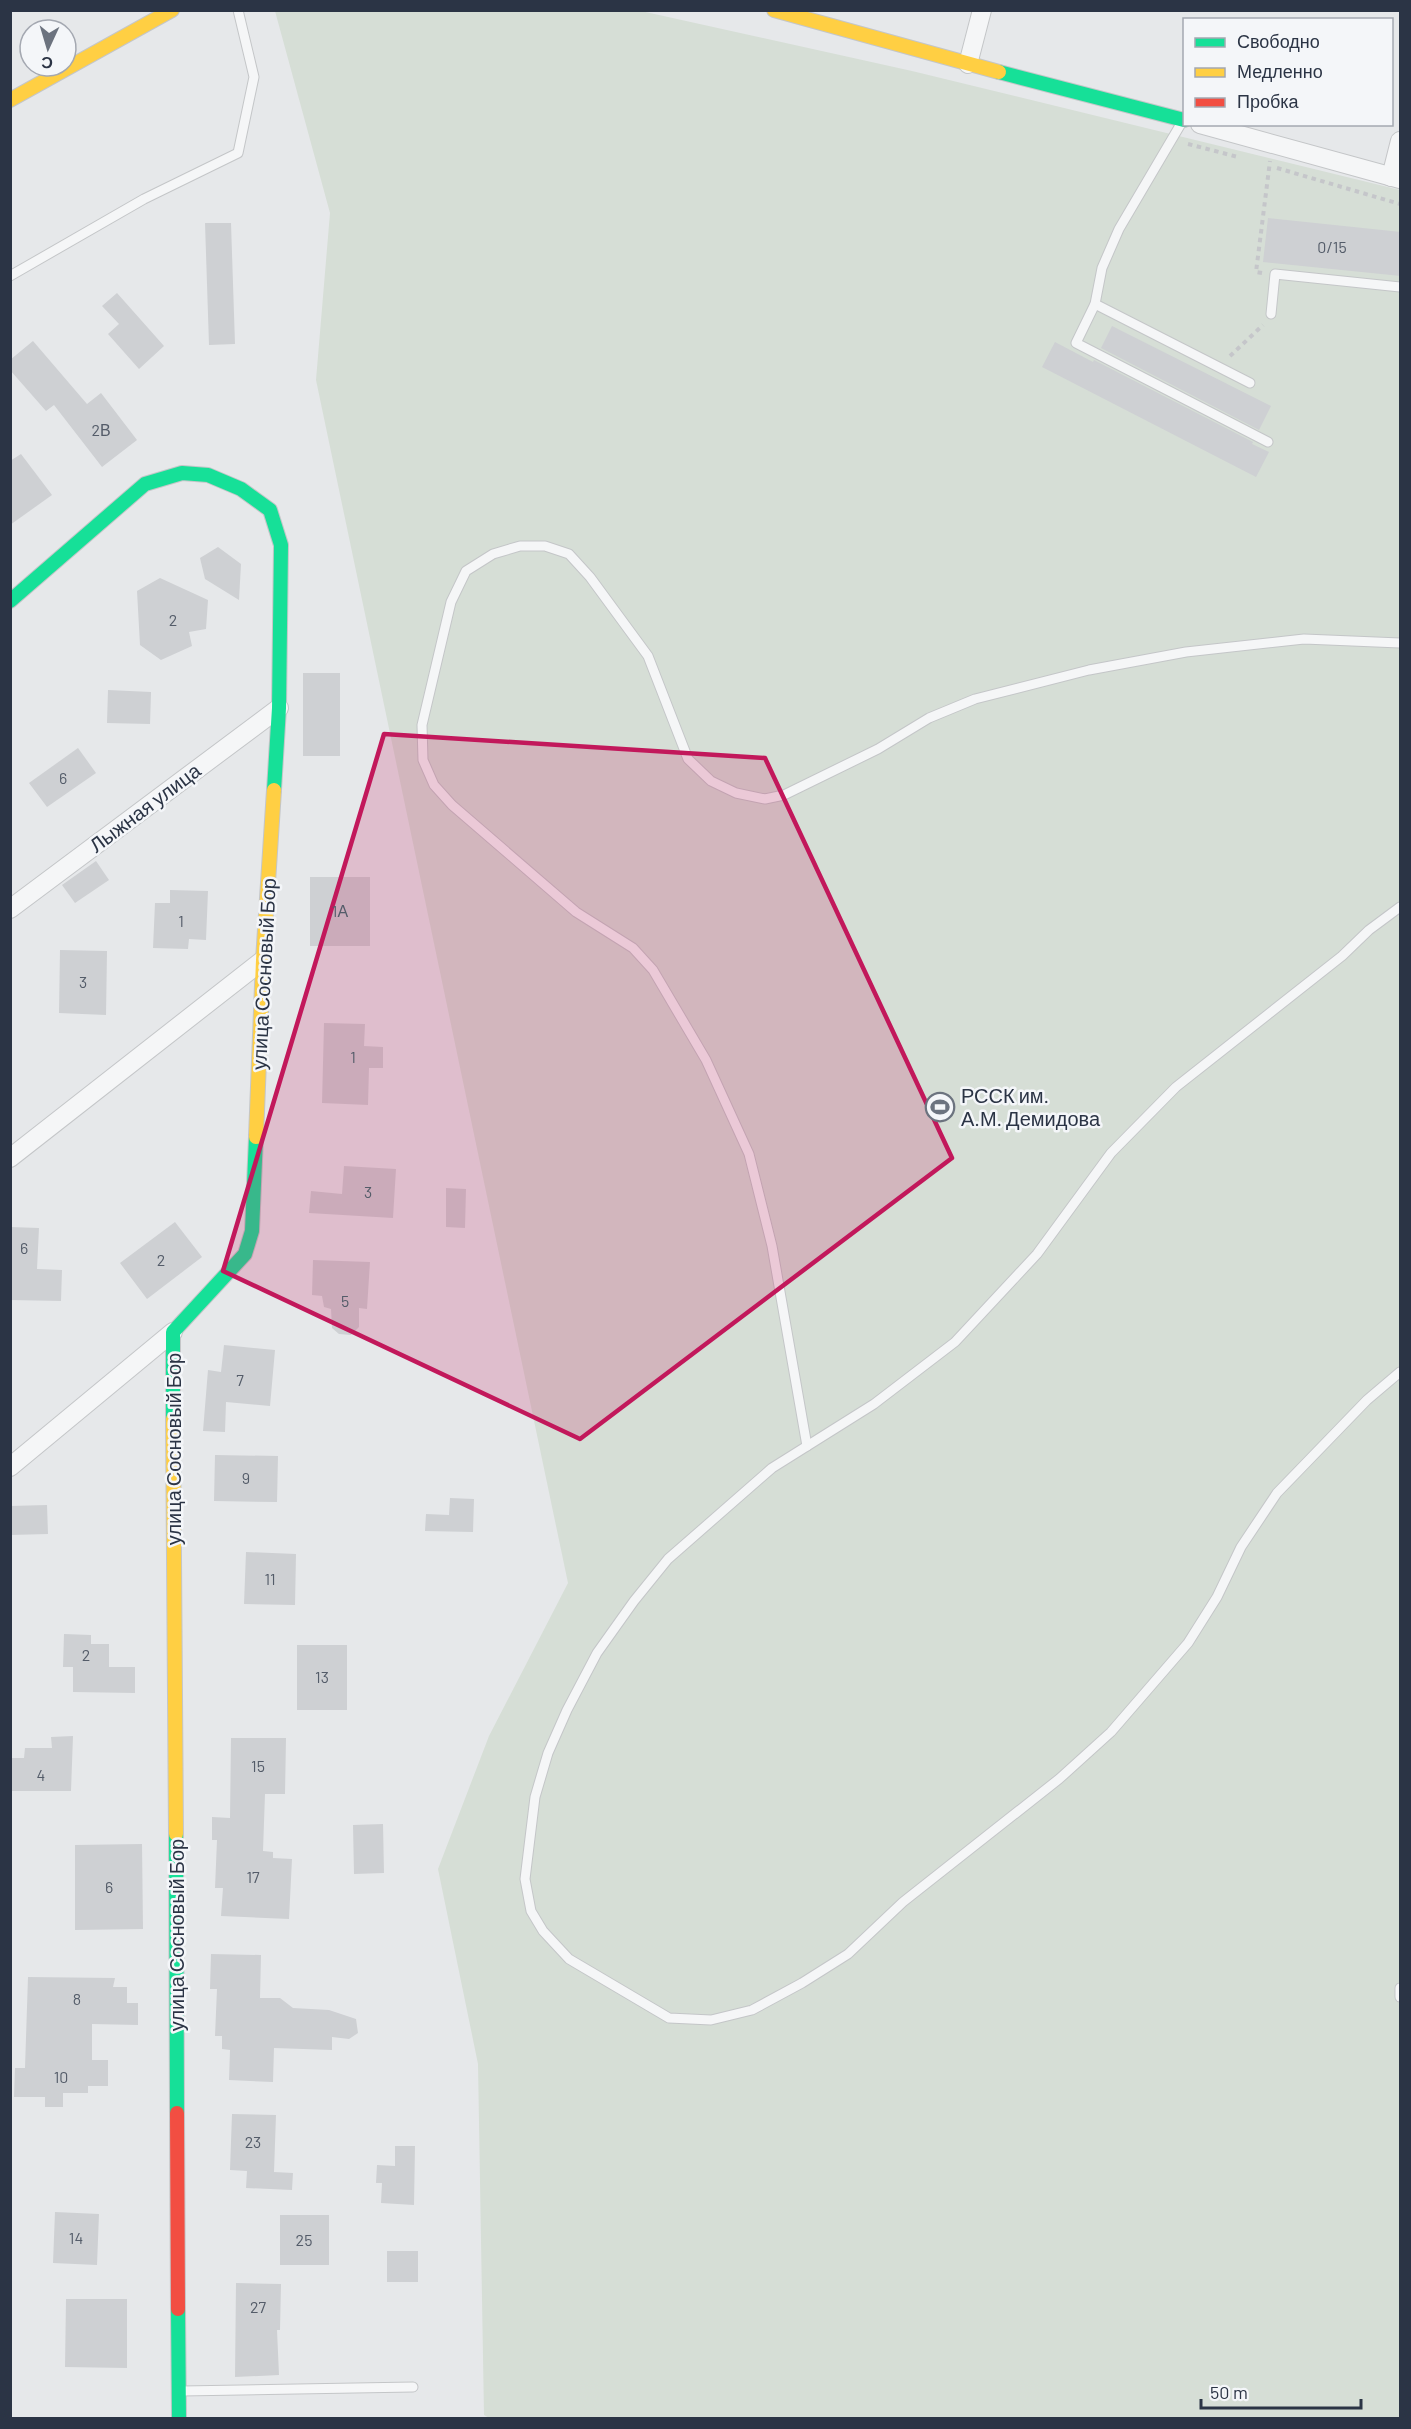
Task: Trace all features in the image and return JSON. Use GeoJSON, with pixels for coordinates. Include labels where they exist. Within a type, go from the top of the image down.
{"type":"FeatureCollection","features":[{"type":"Feature","properties":{"kind":"street"},"geometry":{"type":"LineString","coordinates":[[10,100],[172,10]]}},
{"type":"Feature","properties":{"kind":"street"},"geometry":{"type":"LineString","coordinates":[[774,10],[1183,120]]}},
{"type":"Feature","properties":{"kind":"street"},"geometry":{"type":"LineString","coordinates":[[968,64],[982,10]]}},
{"type":"Feature","properties":{"kind":"street"},"geometry":{"type":"LineString","coordinates":[[1204,126],[1396,178],[1401,141]]}},
{"type":"Feature","properties":{"kind":"street","name":"улица Сосновый Бор"},"geometry":{"type":"LineString","coordinates":[[10,601],[145,484],[182,473],[208,474],[241,489],[270,510],[281,545],[279,708],[263,960],[252,1231],[245,1254],[173,1332],[179,2418]]}},
{"type":"Feature","properties":{"kind":"street","name":"Лыжная улица"},"geometry":{"type":"LineString","coordinates":[[10,909],[279,708]]}},
{"type":"Feature","properties":{"kind":"street"},"geometry":{"type":"LineString","coordinates":[[10,1158],[263,960]]}},
{"type":"Feature","properties":{"kind":"street"},"geometry":{"type":"LineString","coordinates":[[10,1467],[173,1332]]}},
{"type":"Feature","properties":{"kind":"lane"},"geometry":{"type":"LineString","coordinates":[[10,276],[144,199],[238,153],[254,76],[238,10]]}},
{"type":"Feature","properties":{"kind":"lane"},"geometry":{"type":"LineString","coordinates":[[1185,126],[1172,139],[1119,229],[1102,268],[1095,304],[1076,343],[1268,442]]}},
{"type":"Feature","properties":{"kind":"lane"},"geometry":{"type":"LineString","coordinates":[[1271,314],[1275,274],[1401,287]]}},
{"type":"Feature","properties":{"kind":"lane"},"geometry":{"type":"LineString","coordinates":[[1095,304],[1250,384]]}},
{"type":"Feature","properties":{"kind":"lane"},"geometry":{"type":"LineString","coordinates":[[807,1446],[772,1246],[749,1155],[706,1060],[653,970],[633,948],[576,912],[452,805],[434,785],[423,760],[422,725],[452,602],[466,571],[493,554],[520,546],[545,546],[569,554],[590,577],[648,656],[688,759],[711,781],[736,793],[765,799],[784,795],[878,749],[929,718],[975,699],[1089,670],[1186,652],[1304,639],[1401,643]]}},
{"type":"Feature","properties":{"kind":"lane"},"geometry":{"type":"LineString","coordinates":[[1401,907],[1369,930],[1342,956],[1176,1087],[1111,1153],[1037,1254],[955,1342],[874,1404],[772,1468],[712,1518],[668,1559],[634,1601],[597,1653],[567,1710],[548,1753],[535,1797],[525,1879],[531,1911],[543,1931],[569,1959],[669,2018],[711,2020],[752,2010],[802,1983],[848,1954],[903,1902],[1059,1779],[1111,1732],[1188,1643],[1217,1597],[1241,1546],[1277,1493],[1367,1400],[1401,1372]]}},
{"type":"Feature","properties":{"kind":"lane"},"geometry":{"type":"LineString","coordinates":[[1401,1988],[1401,1997]]}},
{"type":"Feature","properties":{"kind":"lane"},"geometry":{"type":"LineString","coordinates":[[179,2391],[412,2387]]}},
{"type":"Feature","properties":{"kind":"path"},"geometry":{"type":"LineString","coordinates":[[1172,139],[1247,160]]}},
{"type":"Feature","properties":{"kind":"path"},"geometry":{"type":"LineString","coordinates":[[1272,144],[1256,272],[1275,274]]}},
{"type":"Feature","properties":{"kind":"path"},"geometry":{"type":"LineString","coordinates":[[1258,163],[1401,204]]}},
{"type":"Feature","properties":{"kind":"path"},"geometry":{"type":"LineString","coordinates":[[1218,367],[1260,329],[1271,314]]}},
{"type":"Feature","properties":{"kind":"highlighted area"},"geometry":{"type":"Polygon","coordinates":[[[384,734],[765,758],[952,1158],[580,1439],[223,1271],[384,734]]]}},
{"type":"Feature","properties":{"kind":"shaded area","name":"РССК им. А.М. Демидова"},"geometry":{"type":"Polygon","coordinates":[[[275,11],[641,11],[912,71],[1400,190],[1400,2418],[489,2418],[484,2415],[478,2064],[438,1869],[489,1736],[568,1583],[316,380],[330,213],[275,11]]]}},
{"type":"Feature","properties":{"kind":"building"},"geometry":{"type":"Polygon","coordinates":[[[1268,218],[1401,232],[1401,276],[1263,262],[1268,218]]]}},
{"type":"Feature","properties":{"kind":"building"},"geometry":{"type":"Polygon","coordinates":[[[205,223],[231,223],[235,344],[209,345],[205,223]]]}},
{"type":"Feature","properties":{"kind":"building"},"geometry":{"type":"Polygon","coordinates":[[[117,293],[164,346],[139,369],[108,334],[119,324],[102,306],[117,293]]]}},
{"type":"Feature","properties":{"kind":"building"},"geometry":{"type":"Polygon","coordinates":[[[1112,326],[1271,406],[1259,430],[1101,348],[1112,326]]]}},
{"type":"Feature","properties":{"kind":"building"},"geometry":{"type":"Polygon","coordinates":[[[33,341],[87,404],[101,393],[137,440],[102,467],[54,405],[46,411],[10,370],[10,360],[33,341]]]}},
{"type":"Feature","properties":{"kind":"building"},"geometry":{"type":"Polygon","coordinates":[[[1055,342],[1093,362],[1094,360],[1269,452],[1256,477],[1042,367],[1055,342]]]}},
{"type":"Feature","properties":{"kind":"building"},"geometry":{"type":"Polygon","coordinates":[[[21,454],[52,495],[10,525],[10,461],[21,454]]]}},
{"type":"Feature","properties":{"kind":"building"},"geometry":{"type":"Polygon","coordinates":[[[218,547],[241,564],[239,600],[205,579],[200,558],[218,547]]]}},
{"type":"Feature","properties":{"kind":"building"},"geometry":{"type":"Polygon","coordinates":[[[160,578],[208,600],[206,629],[189,632],[192,646],[161,660],[140,645],[137,591],[160,578]]]}},
{"type":"Feature","properties":{"kind":"building"},"geometry":{"type":"Polygon","coordinates":[[[303,673],[340,673],[340,756],[303,756],[303,673]]]}},
{"type":"Feature","properties":{"kind":"building"},"geometry":{"type":"Polygon","coordinates":[[[108,690],[151,692],[150,724],[107,723],[108,690]]]}},
{"type":"Feature","properties":{"kind":"building"},"geometry":{"type":"Polygon","coordinates":[[[78,748],[96,773],[47,807],[29,783],[78,748]]]}},
{"type":"Feature","properties":{"kind":"building"},"geometry":{"type":"Polygon","coordinates":[[[96,861],[109,880],[75,903],[62,885],[96,861]]]}},
{"type":"Feature","properties":{"kind":"building"},"geometry":{"type":"Polygon","coordinates":[[[310,877],[370,877],[370,946],[310,946],[310,877]]]}},
{"type":"Feature","properties":{"kind":"building"},"geometry":{"type":"Polygon","coordinates":[[[170,890],[208,891],[206,940],[189,939],[188,949],[153,948],[155,903],[170,903],[170,890]]]}},
{"type":"Feature","properties":{"kind":"building"},"geometry":{"type":"Polygon","coordinates":[[[60,950],[107,951],[106,1015],[59,1013],[60,950]]]}},
{"type":"Feature","properties":{"kind":"building"},"geometry":{"type":"Polygon","coordinates":[[[324,1023],[365,1024],[364,1046],[383,1047],[383,1068],[369,1068],[368,1105],[322,1103],[324,1023]]]}},
{"type":"Feature","properties":{"kind":"building"},"geometry":{"type":"Polygon","coordinates":[[[344,1166],[396,1169],[393,1218],[309,1213],[311,1191],[342,1194],[344,1166]]]}},
{"type":"Feature","properties":{"kind":"building"},"geometry":{"type":"Polygon","coordinates":[[[446,1188],[466,1189],[465,1228],[446,1227],[446,1188]]]}},
{"type":"Feature","properties":{"kind":"building"},"geometry":{"type":"Polygon","coordinates":[[[175,1222],[202,1257],[147,1299],[120,1263],[175,1222]]]}},
{"type":"Feature","properties":{"kind":"building"},"geometry":{"type":"Polygon","coordinates":[[[10,1227],[39,1228],[37,1269],[62,1270],[61,1301],[10,1300],[10,1227]]]}},
{"type":"Feature","properties":{"kind":"building"},"geometry":{"type":"Polygon","coordinates":[[[313,1260],[370,1262],[367,1309],[359,1308],[359,1327],[351,1335],[339,1334],[332,1328],[331,1309],[324,1307],[322,1296],[312,1295],[313,1260]]]}},
{"type":"Feature","properties":{"kind":"building"},"geometry":{"type":"Polygon","coordinates":[[[224,1345],[275,1350],[270,1406],[226,1402],[225,1432],[203,1431],[208,1370],[221,1372],[224,1345]]]}},
{"type":"Feature","properties":{"kind":"building"},"geometry":{"type":"Polygon","coordinates":[[[215,1455],[278,1456],[277,1502],[214,1501],[215,1455]]]}},
{"type":"Feature","properties":{"kind":"building"},"geometry":{"type":"Polygon","coordinates":[[[450,1498],[474,1499],[473,1532],[425,1531],[426,1514],[449,1515],[450,1498]]]}},
{"type":"Feature","properties":{"kind":"building"},"geometry":{"type":"Polygon","coordinates":[[[47,1505],[48,1534],[10,1535],[10,1506],[47,1505]]]}},
{"type":"Feature","properties":{"kind":"building"},"geometry":{"type":"Polygon","coordinates":[[[246,1552],[296,1554],[295,1605],[244,1604],[246,1552]]]}},
{"type":"Feature","properties":{"kind":"building"},"geometry":{"type":"Polygon","coordinates":[[[64,1634],[91,1635],[91,1644],[109,1644],[109,1667],[135,1667],[135,1693],[73,1692],[73,1667],[63,1667],[64,1634]]]}},
{"type":"Feature","properties":{"kind":"building"},"geometry":{"type":"Polygon","coordinates":[[[297,1645],[347,1645],[347,1710],[297,1710],[297,1645]]]}},
{"type":"Feature","properties":{"kind":"building"},"geometry":{"type":"Polygon","coordinates":[[[73,1736],[71,1791],[10,1791],[10,1758],[24,1758],[25,1748],[52,1748],[51,1737],[73,1736]]]}},
{"type":"Feature","properties":{"kind":"building"},"geometry":{"type":"Polygon","coordinates":[[[231,1738],[286,1738],[285,1794],[265,1794],[263,1851],[273,1852],[273,1858],[292,1859],[289,1919],[221,1916],[223,1888],[215,1888],[217,1840],[212,1840],[212,1817],[230,1818],[231,1738]]]}},
{"type":"Feature","properties":{"kind":"building"},"geometry":{"type":"Polygon","coordinates":[[[383,1824],[384,1873],[354,1874],[353,1825],[383,1824]]]}},
{"type":"Feature","properties":{"kind":"building"},"geometry":{"type":"Polygon","coordinates":[[[142,1844],[143,1929],[75,1930],[75,1845],[142,1844]]]}},
{"type":"Feature","properties":{"kind":"building"},"geometry":{"type":"Polygon","coordinates":[[[211,1954],[261,1955],[260,1998],[280,1998],[293,2008],[329,2010],[356,2019],[358,2033],[349,2039],[332,2037],[332,2050],[274,2048],[273,2082],[229,2080],[230,2050],[222,2049],[222,2036],[215,2036],[217,1989],[210,1989],[211,1954]]]}},
{"type":"Feature","properties":{"kind":"building"},"geometry":{"type":"Polygon","coordinates":[[[28,1977],[115,1978],[113,1987],[127,1987],[127,2003],[138,2003],[138,2025],[92,2024],[92,2060],[108,2060],[108,2086],[88,2086],[88,2093],[63,2093],[63,2107],[45,2107],[45,2097],[14,2097],[15,2068],[25,2068],[28,1977]]]}},
{"type":"Feature","properties":{"kind":"building"},"geometry":{"type":"Polygon","coordinates":[[[232,2114],[276,2115],[274,2172],[293,2173],[292,2190],[246,2188],[247,2171],[230,2170],[232,2114]]]}},
{"type":"Feature","properties":{"kind":"building"},"geometry":{"type":"Polygon","coordinates":[[[395,2146],[415,2146],[414,2205],[381,2203],[382,2183],[376,2183],[377,2165],[395,2166],[395,2146]]]}},
{"type":"Feature","properties":{"kind":"building"},"geometry":{"type":"Polygon","coordinates":[[[55,2212],[99,2214],[97,2265],[53,2263],[55,2212]]]}},
{"type":"Feature","properties":{"kind":"building"},"geometry":{"type":"Polygon","coordinates":[[[280,2215],[329,2215],[329,2265],[280,2265],[280,2215]]]}},
{"type":"Feature","properties":{"kind":"building"},"geometry":{"type":"Polygon","coordinates":[[[387,2251],[418,2251],[418,2282],[387,2282],[387,2251]]]}},
{"type":"Feature","properties":{"kind":"building"},"geometry":{"type":"Polygon","coordinates":[[[236,2283],[281,2284],[280,2330],[277,2330],[279,2375],[235,2377],[236,2283]]]}},
{"type":"Feature","properties":{"kind":"building"},"geometry":{"type":"Polygon","coordinates":[[[66,2299],[127,2299],[127,2368],[65,2367],[66,2299]]]}},
{"type":"Feature","properties":{"kind":"traffic: fast"},"geometry":{"type":"LineString","coordinates":[[999,72],[1183,120]]}},
{"type":"Feature","properties":{"kind":"traffic: fast"},"geometry":{"type":"LineString","coordinates":[[10,601],[145,484],[182,473],[208,475],[241,489],[270,510],[281,545],[279,708],[274,790]]}},
{"type":"Feature","properties":{"kind":"traffic: fast"},"geometry":{"type":"LineString","coordinates":[[173,1419],[173,1332],[245,1254],[252,1231],[256,1137]]}},
{"type":"Feature","properties":{"kind":"traffic: fast"},"geometry":{"type":"LineString","coordinates":[[176,1834],[177,2113]]}},
{"type":"Feature","properties":{"kind":"traffic: fast"},"geometry":{"type":"LineString","coordinates":[[178,2309],[179,2418]]}},
{"type":"Feature","properties":{"kind":"traffic: slow"},"geometry":{"type":"LineString","coordinates":[[10,100],[172,10]]}},
{"type":"Feature","properties":{"kind":"traffic: slow"},"geometry":{"type":"LineString","coordinates":[[774,10],[999,72]]}},
{"type":"Feature","properties":{"kind":"traffic: slow"},"geometry":{"type":"LineString","coordinates":[[256,1137],[263,960],[274,790]]}},
{"type":"Feature","properties":{"kind":"traffic: slow"},"geometry":{"type":"LineString","coordinates":[[173,1419],[176,1834]]}},
{"type":"Feature","properties":{"kind":"traffic: jam"},"geometry":{"type":"LineString","coordinates":[[177,2113],[178,2309]]}},
{"type":"Feature","properties":{"kind":"place","name":"РССК им. А.М. Демидова"},"geometry":{"type":"Point","coordinates":[940,1107]}}]}
